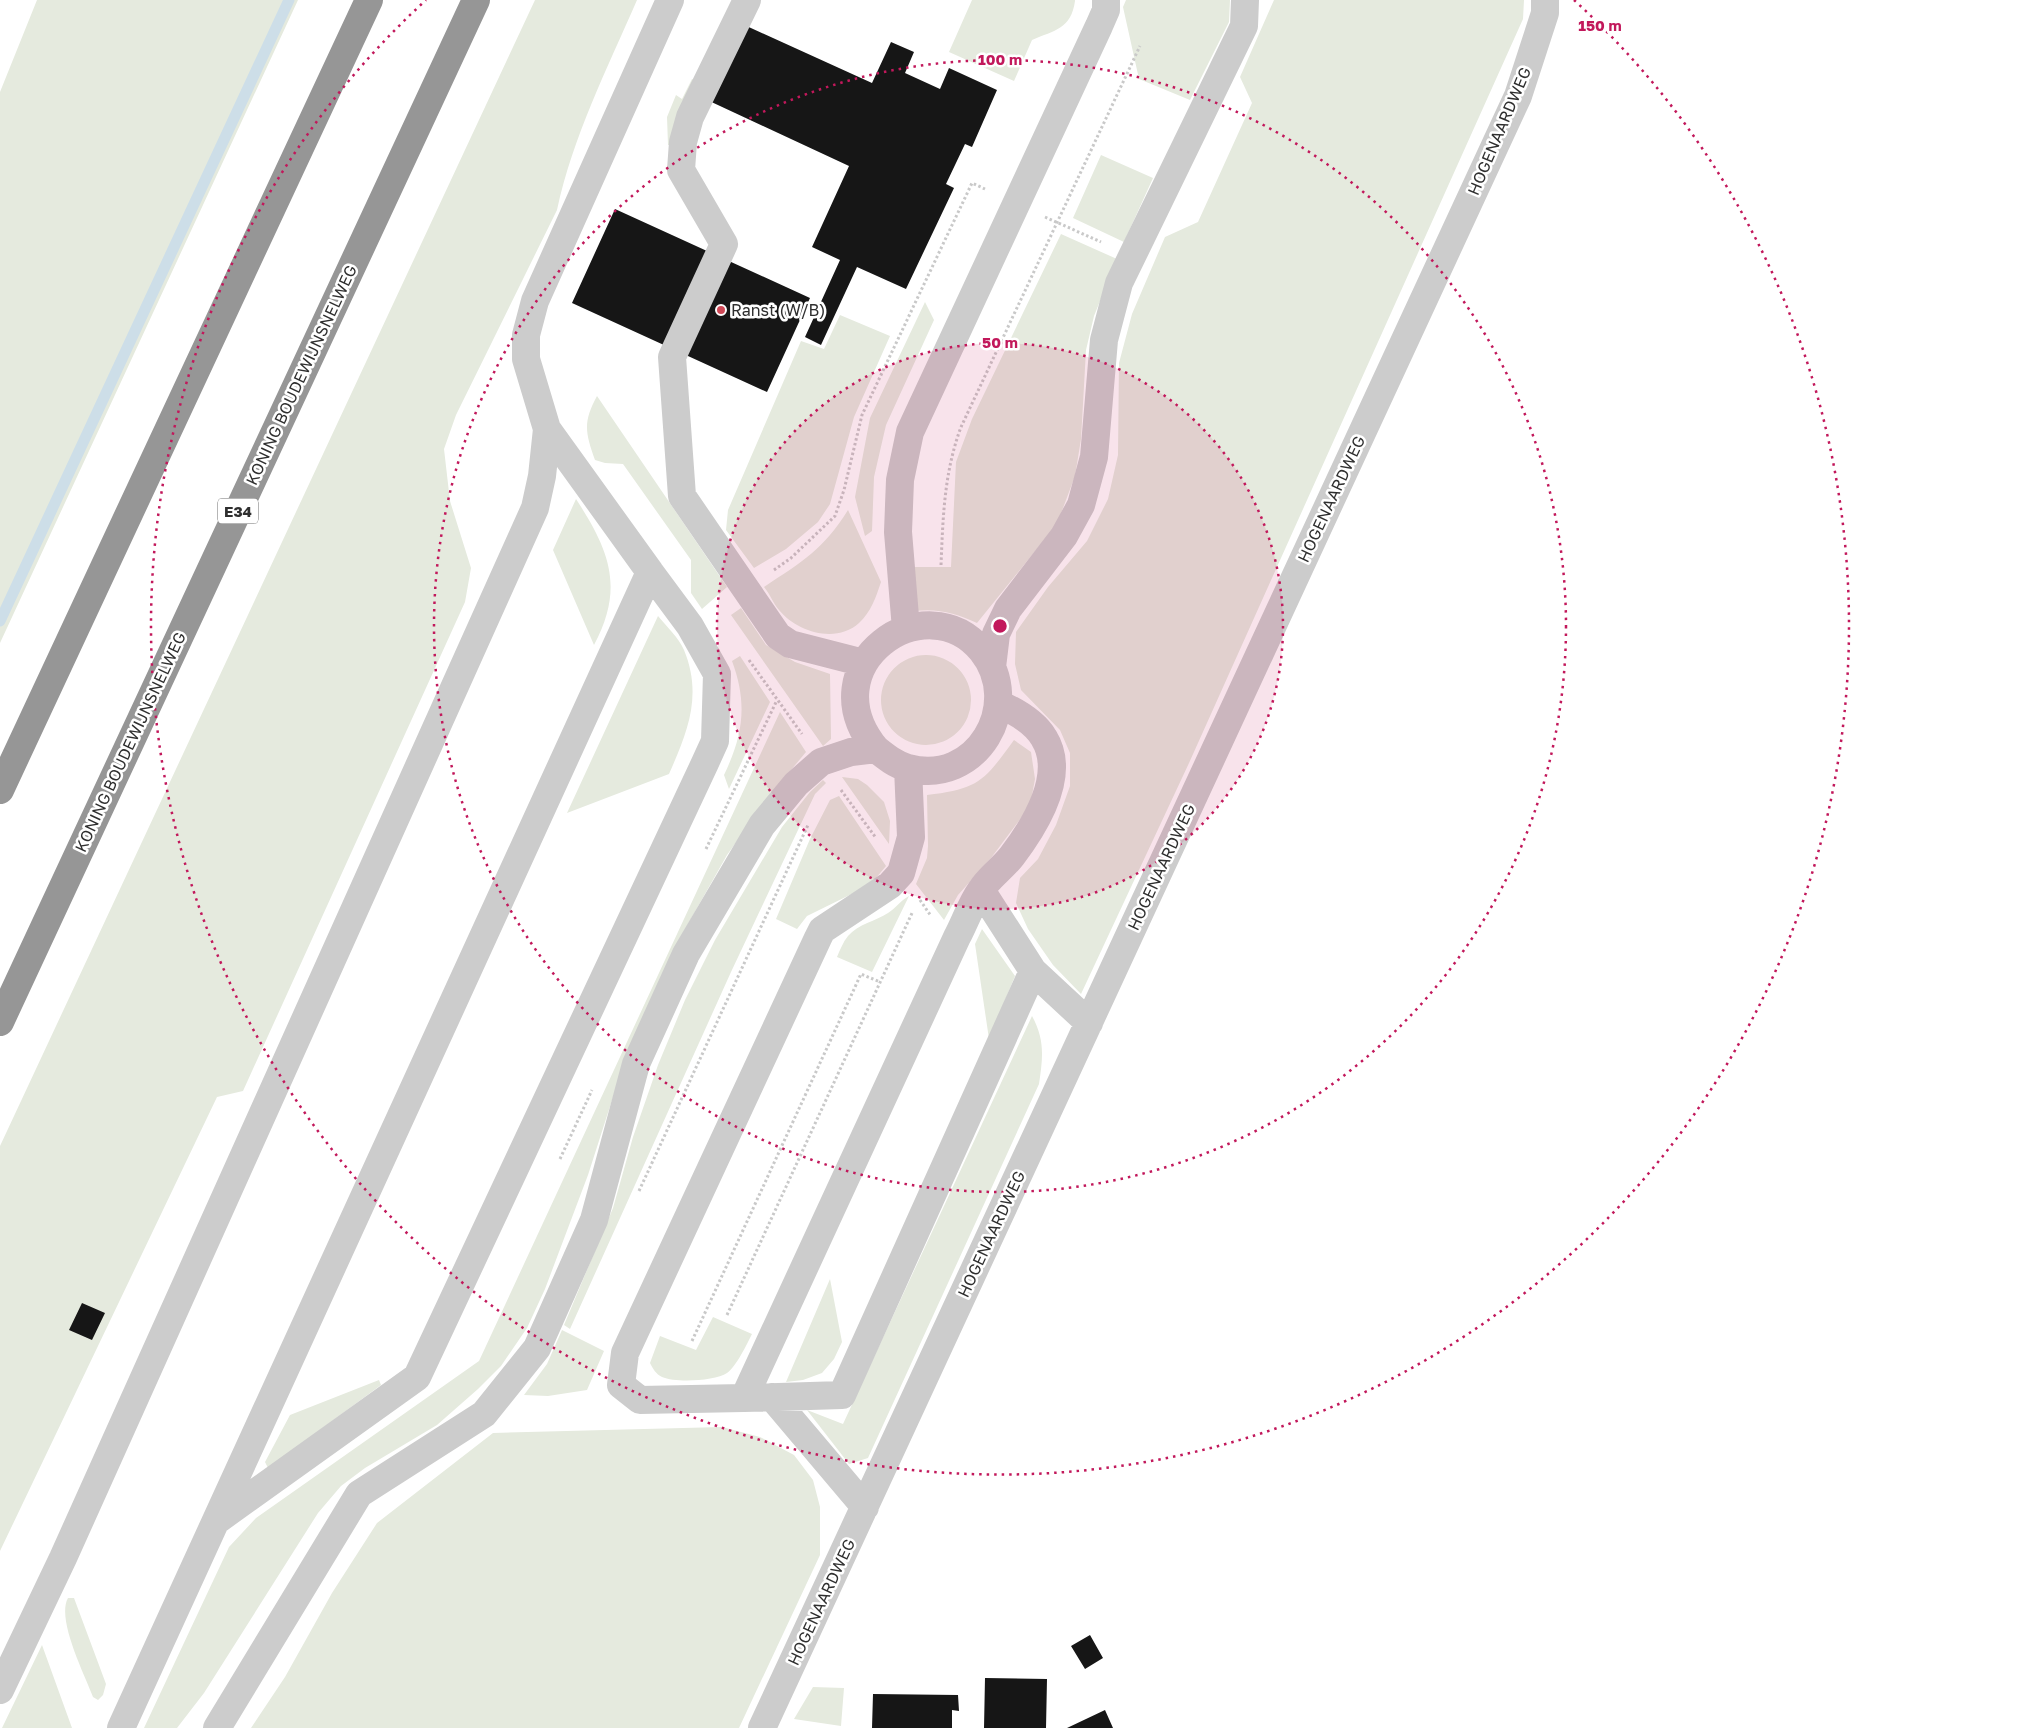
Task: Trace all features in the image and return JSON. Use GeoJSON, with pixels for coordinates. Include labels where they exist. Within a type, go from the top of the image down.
{"type":"FeatureCollection","features":[{"type":"Feature","properties":{"kind":"highway"},"geometry":{"type":"LineString","coordinates":[[0,790],[369,0]]}},
{"type":"Feature","properties":{"kind":"highway","name":"KONING BOUDEWIJNSNELWEG"},"geometry":{"type":"LineString","coordinates":[[0,1022],[476,0]]}},
{"type":"Feature","properties":{"kind":"street"},"geometry":{"type":"LineString","coordinates":[[215,1522],[417,1377],[715,740],[717,674],[690,626],[547,429],[526,359],[526,335],[535,301],[670,0]]}},
{"type":"Feature","properties":{"kind":"street"},"geometry":{"type":"LineString","coordinates":[[747,0],[690,117],[683,142],[681,170],[724,244],[672,358],[682,496],[778,636],[790,644],[864,663]]}},
{"type":"Feature","properties":{"kind":"street"},"geometry":{"type":"LineString","coordinates":[[906,629],[898,532],[900,480],[910,432],[1099,26],[1106,10],[1106,0]]}},
{"type":"Feature","properties":{"kind":"street"},"geometry":{"type":"LineString","coordinates":[[992,667],[996,634],[1008,609],[1064,536],[1081,505],[1094,457],[1104,340],[1119,283],[1244,26],[1245,0]]}},
{"type":"Feature","properties":{"kind":"street","name":"HOGENAARDWEG"},"geometry":{"type":"LineString","coordinates":[[762,1728],[1518,96],[1545,13],[1545,0]]}},
{"type":"Feature","properties":{"kind":"street"},"geometry":{"type":"LineString","coordinates":[[0,1690],[63,1558],[535,508],[542,476],[547,429]]}},
{"type":"Feature","properties":{"kind":"street"},"geometry":{"type":"LineString","coordinates":[[121,1728],[650,572]]}},
{"type":"Feature","properties":{"kind":"street"},"geometry":{"type":"LineString","coordinates":[[922,626],[955,631],[970,639],[982,651],[992,667],[998,685],[999,704],[988,738],[976,752],[961,762],[944,768],[926,770],[908,768],[891,761],[876,749],[862,730],[855,708],[855,692],[864,663],[881,642],[906,629],[922,626]]}},
{"type":"Feature","properties":{"kind":"street"},"geometry":{"type":"LineString","coordinates":[[744,1398],[957,937],[981,890],[1011,857],[1030,831],[1043,804],[1050,780],[1051,759],[1044,738],[1017,712],[999,704]]}},
{"type":"Feature","properties":{"kind":"street"},"geometry":{"type":"LineString","coordinates":[[217,1728],[359,1494],[484,1414],[537,1348],[594,1220],[636,1064],[686,954],[762,825],[796,784],[821,762],[851,752],[876,749]]}},
{"type":"Feature","properties":{"kind":"street"},"geometry":{"type":"LineString","coordinates":[[908,768],[911,837],[901,873],[890,885],[822,930],[625,1353],[622,1384],[640,1400],[842,1395],[1033,971]]}},
{"type":"Feature","properties":{"kind":"street"},"geometry":{"type":"LineString","coordinates":[[981,890],[1033,971],[1088,1023]]}},
{"type":"Feature","properties":{"kind":"street"},"geometry":{"type":"LineString","coordinates":[[772,1397],[865,1507]]}},
{"type":"Feature","properties":{"kind":"path"},"geometry":{"type":"LineString","coordinates":[[941,565],[947,472],[961,427],[1140,46]]}},
{"type":"Feature","properties":{"kind":"path"},"geometry":{"type":"LineString","coordinates":[[746,589],[791,558],[835,516],[844,490]]}},
{"type":"Feature","properties":{"kind":"path"},"geometry":{"type":"LineString","coordinates":[[748,659],[901,873]]}},
{"type":"Feature","properties":{"kind":"path"},"geometry":{"type":"LineString","coordinates":[[637,1195],[810,822]]}},
{"type":"Feature","properties":{"kind":"path"},"geometry":{"type":"LineString","coordinates":[[727,1315],[919,898],[938,926],[957,937]]}},
{"type":"Feature","properties":{"kind":"path"},"geometry":{"type":"LineString","coordinates":[[692,1342],[861,974],[880,982]]}},
{"type":"Feature","properties":{"kind":"shaded area"},"geometry":{"type":"Polygon","coordinates":[[[37,0],[298,0],[0,643],[0,92],[37,0]]]}},
{"type":"Feature","properties":{"kind":"shaded area"},"geometry":{"type":"Polygon","coordinates":[[[535,0],[637,0],[581,129],[557,210],[456,415],[444,449],[450,501],[471,568],[465,602],[243,1091],[217,1097],[0,1551],[0,1146],[535,0]]]}},
{"type":"Feature","properties":{"kind":"shaded area"},"geometry":{"type":"Polygon","coordinates":[[[972,0],[1075,1],[1070,18],[1066,23],[1055,31],[1032,40],[1014,81],[949,52],[972,0]]]}},
{"type":"Feature","properties":{"kind":"shaded area"},"geometry":{"type":"Polygon","coordinates":[[[1126,0],[1230,0],[1229,22],[1190,100],[1139,79],[1123,7],[1126,0]]]}},
{"type":"Feature","properties":{"kind":"shaded area"},"geometry":{"type":"Polygon","coordinates":[[[1274,0],[1524,0],[1523,19],[1189,763],[1081,994],[1053,965],[1028,929],[1016,903],[1020,878],[1038,859],[1056,825],[1070,786],[1070,753],[1060,730],[1021,690],[1015,664],[1016,632],[1048,587],[1087,541],[1108,499],[1118,455],[1119,363],[1132,314],[1165,237],[1198,222],[1252,103],[1240,77],[1274,0]]]}},
{"type":"Feature","properties":{"kind":"shaded area"},"geometry":{"type":"Polygon","coordinates":[[[692,79],[700,82],[672,145],[668,145],[667,117],[676,95],[682,99],[692,79]]]}},
{"type":"Feature","properties":{"kind":"shaded area"},"geometry":{"type":"Polygon","coordinates":[[[1101,155],[1153,178],[1124,242],[1073,218],[1101,155]]]}},
{"type":"Feature","properties":{"kind":"shaded area"},"geometry":{"type":"Polygon","coordinates":[[[1061,234],[1117,259],[1094,316],[1086,350],[1081,439],[1075,476],[1057,524],[977,623],[947,612],[931,610],[914,611],[915,567],[951,567],[956,462],[972,419],[1061,234]]]}},
{"type":"Feature","properties":{"kind":"shaded area"},"geometry":{"type":"Polygon","coordinates":[[[925,302],[934,320],[886,425],[874,477],[872,531],[865,536],[855,497],[870,418],[925,302]]]}},
{"type":"Feature","properties":{"kind":"shaded area"},"geometry":{"type":"Polygon","coordinates":[[[840,315],[890,336],[854,417],[830,504],[818,522],[786,549],[754,568],[726,530],[728,510],[801,341],[824,349],[840,315]]]}},
{"type":"Feature","properties":{"kind":"shaded area"},"geometry":{"type":"Polygon","coordinates":[[[597,396],[727,587],[702,609],[691,593],[691,560],[623,464],[605,463],[595,460],[589,442],[587,427],[589,413],[597,396]]]}},
{"type":"Feature","properties":{"kind":"shaded area"},"geometry":{"type":"Polygon","coordinates":[[[576,499],[597,535],[609,569],[611,587],[609,605],[594,645],[553,550],[576,499]]]}},
{"type":"Feature","properties":{"kind":"shaded area"},"geometry":{"type":"Polygon","coordinates":[[[848,510],[881,582],[870,609],[859,623],[839,633],[817,633],[787,618],[764,587],[801,562],[821,545],[848,510]]]}},
{"type":"Feature","properties":{"kind":"shaded area"},"geometry":{"type":"Polygon","coordinates":[[[741,608],[766,645],[795,662],[830,674],[831,739],[823,746],[731,615],[741,608]]]}},
{"type":"Feature","properties":{"kind":"shaded area"},"geometry":{"type":"Polygon","coordinates":[[[658,616],[682,646],[690,667],[692,683],[692,699],[687,729],[669,774],[567,813],[658,616]]]}},
{"type":"Feature","properties":{"kind":"shaded area"},"geometry":{"type":"Polygon","coordinates":[[[926,655],[943,658],[958,668],[968,683],[971,700],[968,717],[958,732],[943,742],[926,745],[909,742],[894,732],[884,717],[881,700],[884,683],[894,668],[909,658],[926,655]]]}},
{"type":"Feature","properties":{"kind":"shaded area"},"geometry":{"type":"Polygon","coordinates":[[[740,656],[770,702],[729,789],[724,775],[736,746],[742,705],[732,661],[740,656]]]}},
{"type":"Feature","properties":{"kind":"shaded area"},"geometry":{"type":"Polygon","coordinates":[[[780,712],[806,752],[770,795],[727,855],[684,931],[622,1069],[588,1175],[545,1289],[527,1328],[501,1366],[437,1425],[365,1468],[341,1486],[318,1513],[204,1693],[177,1728],[144,1728],[229,1547],[256,1518],[479,1361],[780,712]]]}},
{"type":"Feature","properties":{"kind":"shaded area"},"geometry":{"type":"Polygon","coordinates":[[[1014,740],[1031,752],[1035,779],[1030,806],[991,858],[958,895],[944,920],[916,884],[927,858],[927,795],[958,790],[979,781],[995,765],[1014,740]]]}},
{"type":"Feature","properties":{"kind":"shaded area"},"geometry":{"type":"Polygon","coordinates":[[[842,777],[858,779],[884,802],[890,821],[889,844],[842,777]]]}},
{"type":"Feature","properties":{"kind":"shaded area"},"geometry":{"type":"Polygon","coordinates":[[[823,780],[826,783],[815,794],[731,972],[570,1329],[564,1325],[613,1208],[633,1137],[658,1065],[685,1000],[715,940],[782,827],[810,792],[823,780]]]}},
{"type":"Feature","properties":{"kind":"shaded area"},"geometry":{"type":"Polygon","coordinates":[[[839,796],[886,866],[870,885],[807,916],[797,929],[776,919],[810,839],[830,800],[839,796]]]}},
{"type":"Feature","properties":{"kind":"shaded area"},"geometry":{"type":"Polygon","coordinates":[[[909,896],[872,972],[837,957],[852,932],[888,913],[909,896]]]}},
{"type":"Feature","properties":{"kind":"shaded area"},"geometry":{"type":"Polygon","coordinates":[[[982,929],[1015,976],[989,1039],[975,944],[982,929]]]}},
{"type":"Feature","properties":{"kind":"shaded area"},"geometry":{"type":"Polygon","coordinates":[[[1032,1016],[1039,1033],[1042,1049],[1039,1084],[868,1458],[849,1464],[807,1410],[843,1424],[1032,1016]]]}},
{"type":"Feature","properties":{"kind":"shaded area"},"geometry":{"type":"Polygon","coordinates":[[[830,1279],[842,1342],[834,1359],[822,1373],[803,1380],[786,1382],[830,1279]]]}},
{"type":"Feature","properties":{"kind":"shaded area"},"geometry":{"type":"Polygon","coordinates":[[[713,1317],[752,1334],[734,1366],[727,1373],[714,1378],[676,1380],[662,1377],[656,1373],[650,1363],[660,1336],[696,1350],[713,1317]]]}},
{"type":"Feature","properties":{"kind":"shaded area"},"geometry":{"type":"Polygon","coordinates":[[[562,1330],[604,1351],[587,1390],[548,1396],[524,1395],[547,1364],[562,1330]]]}},
{"type":"Feature","properties":{"kind":"shaded area"},"geometry":{"type":"Polygon","coordinates":[[[379,1380],[381,1385],[268,1468],[265,1462],[290,1415],[379,1380]]]}},
{"type":"Feature","properties":{"kind":"shaded area"},"geometry":{"type":"Polygon","coordinates":[[[722,1427],[760,1437],[794,1455],[813,1480],[820,1507],[820,1555],[739,1728],[251,1728],[285,1677],[332,1593],[377,1523],[493,1433],[722,1427]]]}},
{"type":"Feature","properties":{"kind":"shaded area"},"geometry":{"type":"Polygon","coordinates":[[[68,1598],[74,1598],[106,1684],[103,1695],[98,1700],[93,1697],[73,1647],[66,1619],[65,1607],[68,1598]]]}},
{"type":"Feature","properties":{"kind":"shaded area"},"geometry":{"type":"Polygon","coordinates":[[[42,1645],[72,1728],[2,1728],[42,1645]]]}},
{"type":"Feature","properties":{"kind":"shaded area"},"geometry":{"type":"Polygon","coordinates":[[[813,1687],[844,1688],[841,1726],[794,1719],[813,1687]]]}},
{"type":"Feature","properties":{"kind":"building"},"geometry":{"type":"Polygon","coordinates":[[[740,23],[872,83],[891,42],[914,52],[905,73],[940,89],[949,68],[997,90],[972,147],[965,144],[946,184],[954,188],[906,289],[857,267],[821,345],[805,337],[840,260],[812,247],[849,166],[705,99],[740,23]]]}},
{"type":"Feature","properties":{"kind":"building"},"geometry":{"type":"Polygon","coordinates":[[[615,209],[810,298],[767,392],[572,303],[615,209]]]}},
{"type":"Feature","properties":{"kind":"building"},"geometry":{"type":"Polygon","coordinates":[[[82,1303],[105,1313],[92,1340],[69,1330],[82,1303]]]}},
{"type":"Feature","properties":{"kind":"building"},"geometry":{"type":"Polygon","coordinates":[[[1090,1635],[1103,1658],[1085,1669],[1071,1646],[1090,1635]]]}},
{"type":"Feature","properties":{"kind":"building"},"geometry":{"type":"Polygon","coordinates":[[[985,1678],[1047,1679],[1046,1728],[984,1728],[985,1678]]]}},
{"type":"Feature","properties":{"kind":"building"},"geometry":{"type":"Polygon","coordinates":[[[873,1694],[958,1695],[959,1711],[952,1710],[952,1728],[872,1728],[873,1694]]]}},
{"type":"Feature","properties":{"kind":"building"},"geometry":{"type":"Polygon","coordinates":[[[1105,1710],[1113,1728],[1067,1728],[1105,1710]]]}},
{"type":"Feature","properties":{"kind":"waterway"},"geometry":{"type":"LineString","coordinates":[[0,621],[289,0]]}},
{"type":"Feature","properties":{"kind":"place","name":"Ranst (W/B)"},"geometry":{"type":"Point","coordinates":[721,310]}}]}
